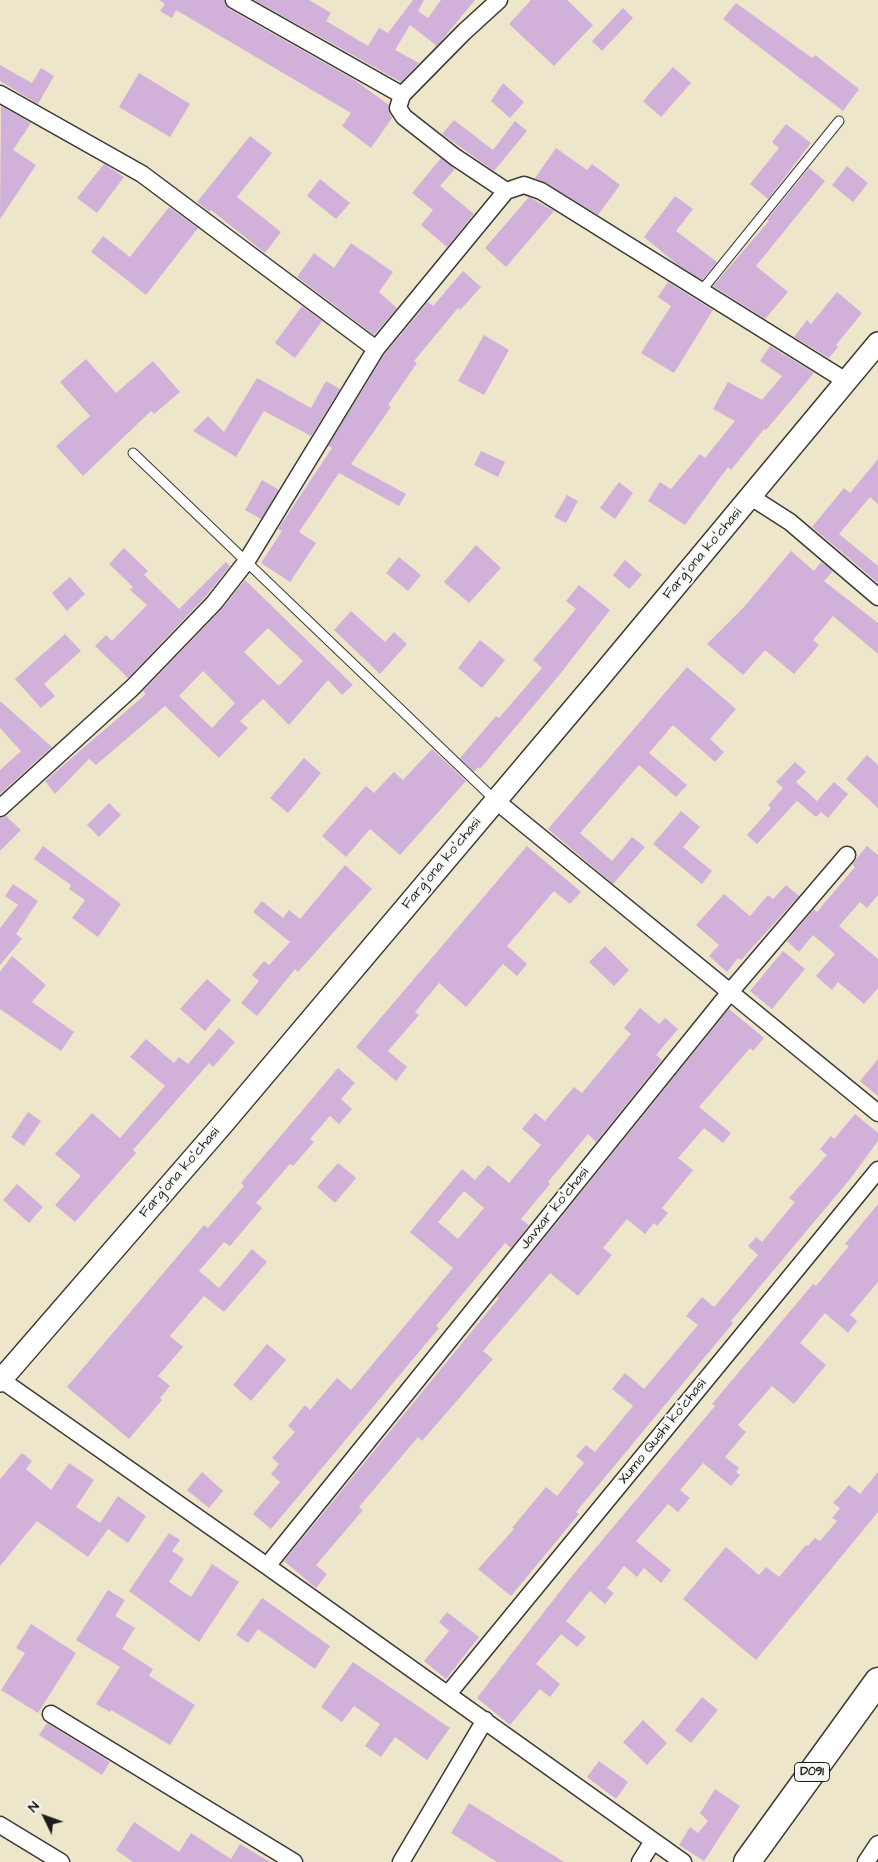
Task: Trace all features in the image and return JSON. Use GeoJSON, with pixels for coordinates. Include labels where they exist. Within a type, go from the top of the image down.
{"type":"FeatureCollection","features":[{"type":"Feature","properties":{"kind":"main road","name":"D091"},"geometry":{"type":"LineString","coordinates":[[747,1862],[878,1681]]}},
{"type":"Feature","properties":{"kind":"street"},"geometry":{"type":"LineString","coordinates":[[234,0],[402,95]]}},
{"type":"Feature","properties":{"kind":"street"},"geometry":{"type":"LineString","coordinates":[[499,0],[464,32],[402,95],[398,108],[404,118],[455,157],[506,191]]}},
{"type":"Feature","properties":{"kind":"street"},"geometry":{"type":"LineString","coordinates":[[0,94],[142,174],[376,349]]}},
{"type":"Feature","properties":{"kind":"street"},"geometry":{"type":"LineString","coordinates":[[0,808],[132,688],[214,603],[246,562],[376,349],[506,191],[524,186],[540,191],[846,381]]}},
{"type":"Feature","properties":{"kind":"street","name":"Fargʻona koʻchasi"},"geometry":{"type":"LineString","coordinates":[[0,1380],[222,1125],[878,343]]}},
{"type":"Feature","properties":{"kind":"street"},"geometry":{"type":"LineString","coordinates":[[751,496],[790,522],[878,597]]}},
{"type":"Feature","properties":{"kind":"street"},"geometry":{"type":"LineString","coordinates":[[495,800],[878,1114]]}},
{"type":"Feature","properties":{"kind":"street","name":"Javxar koʻchasi"},"geometry":{"type":"LineString","coordinates":[[267,1566],[730,992],[847,855]]}},
{"type":"Feature","properties":{"kind":"street","name":"Xumo Qushi koʻchasi"},"geometry":{"type":"LineString","coordinates":[[448,1694],[878,1170]]}},
{"type":"Feature","properties":{"kind":"street"},"geometry":{"type":"LineString","coordinates":[[0,1380],[267,1566],[683,1862]]}},
{"type":"Feature","properties":{"kind":"street"},"geometry":{"type":"LineString","coordinates":[[52,1714],[294,1862]]}},
{"type":"Feature","properties":{"kind":"street"},"geometry":{"type":"LineString","coordinates":[[401,1862],[485,1720]]}},
{"type":"Feature","properties":{"kind":"street"},"geometry":{"type":"LineString","coordinates":[[0,1825],[61,1862]]}},
{"type":"Feature","properties":{"kind":"street"},"geometry":{"type":"LineString","coordinates":[[640,1862],[653,1841]]}},
{"type":"Feature","properties":{"kind":"street"},"geometry":{"type":"LineString","coordinates":[[866,1862],[878,1844]]}},
{"type":"Feature","properties":{"kind":"lane"},"geometry":{"type":"LineString","coordinates":[[702,290],[839,121]]}},
{"type":"Feature","properties":{"kind":"lane"},"geometry":{"type":"LineString","coordinates":[[134,452],[495,800]]}},
{"type":"Feature","properties":{"kind":"building"},"geometry":{"type":"Polygon","coordinates":[[[159,0],[224,0],[229,9],[353,79],[389,105],[388,110],[392,118],[371,148],[342,126],[351,113],[176,10],[172,18],[160,11],[165,4],[159,0]]]}},
{"type":"Feature","properties":{"kind":"building"},"geometry":{"type":"Polygon","coordinates":[[[254,0],[309,0],[331,13],[326,21],[368,46],[379,28],[388,33],[413,0],[424,0],[418,11],[428,18],[441,0],[475,0],[437,46],[410,25],[395,50],[419,63],[401,82],[254,0]]]}},
{"type":"Feature","properties":{"kind":"building"},"geometry":{"type":"Polygon","coordinates":[[[531,0],[567,0],[593,25],[554,66],[509,24],[531,0]]]}},
{"type":"Feature","properties":{"kind":"building"},"geometry":{"type":"Polygon","coordinates":[[[736,3],[812,58],[815,55],[859,89],[843,111],[723,19],[736,3]]]}},
{"type":"Feature","properties":{"kind":"building"},"geometry":{"type":"Polygon","coordinates":[[[623,8],[633,18],[602,51],[592,41],[623,8]]]}},
{"type":"Feature","properties":{"kind":"building"},"geometry":{"type":"Polygon","coordinates":[[[0,65],[32,83],[41,68],[54,76],[38,104],[0,81],[0,65]]]}},
{"type":"Feature","properties":{"kind":"building"},"geometry":{"type":"Polygon","coordinates":[[[673,67],[691,83],[661,117],[643,101],[673,67]]]}},
{"type":"Feature","properties":{"kind":"building"},"geometry":{"type":"Polygon","coordinates":[[[139,73],[190,104],[170,137],[119,107],[139,73]]]}},
{"type":"Feature","properties":{"kind":"building"},"geometry":{"type":"Polygon","coordinates":[[[503,83],[524,102],[510,118],[491,101],[503,83]]]}},
{"type":"Feature","properties":{"kind":"building"},"geometry":{"type":"Polygon","coordinates":[[[1,106],[31,123],[13,150],[36,165],[0,219],[1,106]]]}},
{"type":"Feature","properties":{"kind":"building"},"geometry":{"type":"Polygon","coordinates":[[[454,120],[493,150],[515,121],[527,131],[494,171],[442,134],[454,120]]]}},
{"type":"Feature","properties":{"kind":"building"},"geometry":{"type":"Polygon","coordinates":[[[786,124],[811,143],[768,199],[750,184],[779,148],[772,142],[786,124]]]}},
{"type":"Feature","properties":{"kind":"building"},"geometry":{"type":"Polygon","coordinates":[[[250,136],[272,153],[237,197],[281,232],[265,253],[211,210],[210,212],[197,202],[250,136]]]}},
{"type":"Feature","properties":{"kind":"building"},"geometry":{"type":"Polygon","coordinates":[[[556,148],[587,170],[592,164],[620,185],[598,215],[535,178],[556,148]]]}},
{"type":"Feature","properties":{"kind":"building"},"geometry":{"type":"Polygon","coordinates":[[[441,158],[455,169],[440,186],[474,214],[447,247],[421,225],[433,210],[412,193],[441,158]]]}},
{"type":"Feature","properties":{"kind":"building"},"geometry":{"type":"Polygon","coordinates":[[[104,164],[124,177],[97,213],[77,198],[104,164]]]}},
{"type":"Feature","properties":{"kind":"building"},"geometry":{"type":"Polygon","coordinates":[[[847,166],[868,183],[853,202],[832,185],[847,166]]]}},
{"type":"Feature","properties":{"kind":"building"},"geometry":{"type":"Polygon","coordinates":[[[809,168],[825,181],[756,266],[788,292],[765,319],[713,286],[769,221],[767,220],[809,168]]]}},
{"type":"Feature","properties":{"kind":"building"},"geometry":{"type":"Polygon","coordinates":[[[320,179],[350,203],[336,219],[307,196],[320,179]]]}},
{"type":"Feature","properties":{"kind":"building"},"geometry":{"type":"Polygon","coordinates":[[[675,196],[693,209],[676,231],[717,262],[702,280],[678,265],[644,237],[675,196]]]}},
{"type":"Feature","properties":{"kind":"building"},"geometry":{"type":"Polygon","coordinates":[[[529,197],[554,211],[506,267],[485,248],[529,197]]]}},
{"type":"Feature","properties":{"kind":"building"},"geometry":{"type":"Polygon","coordinates":[[[169,207],[198,228],[146,295],[91,252],[103,236],[130,257],[169,207]]]}},
{"type":"Feature","properties":{"kind":"building"},"geometry":{"type":"Polygon","coordinates":[[[351,243],[393,272],[379,292],[397,308],[374,335],[297,277],[314,253],[334,268],[351,243]]]}},
{"type":"Feature","properties":{"kind":"building"},"geometry":{"type":"Polygon","coordinates":[[[463,271],[481,287],[460,310],[458,308],[414,361],[417,363],[388,405],[391,407],[351,464],[406,494],[399,506],[339,473],[299,532],[316,543],[290,582],[261,563],[282,531],[278,529],[332,448],[328,446],[384,355],[428,302],[433,306],[463,271]]]}},
{"type":"Feature","properties":{"kind":"building"},"geometry":{"type":"Polygon","coordinates":[[[668,282],[713,310],[674,373],[641,353],[671,306],[658,297],[668,282]]]}},
{"type":"Feature","properties":{"kind":"building"},"geometry":{"type":"Polygon","coordinates":[[[837,292],[862,313],[836,345],[838,347],[829,358],[794,337],[807,320],[811,324],[837,292]]]}},
{"type":"Feature","properties":{"kind":"building"},"geometry":{"type":"Polygon","coordinates":[[[302,306],[322,321],[295,358],[275,343],[302,306]]]}},
{"type":"Feature","properties":{"kind":"building"},"geometry":{"type":"Polygon","coordinates":[[[484,335],[509,350],[484,395],[458,381],[484,335]]]}},
{"type":"Feature","properties":{"kind":"building"},"geometry":{"type":"Polygon","coordinates":[[[770,346],[814,373],[766,430],[764,429],[731,470],[728,467],[685,525],[648,501],[660,482],[671,489],[700,454],[705,458],[735,421],[713,409],[728,382],[762,400],[782,376],[760,361],[770,346]]]}},
{"type":"Feature","properties":{"kind":"building"},"geometry":{"type":"Polygon","coordinates":[[[86,359],[116,393],[153,361],[180,392],[154,414],[151,411],[83,476],[56,446],[90,416],[60,382],[86,359]]]}},
{"type":"Feature","properties":{"kind":"building"},"geometry":{"type":"Polygon","coordinates":[[[257,378],[311,408],[326,381],[340,389],[311,436],[264,411],[236,457],[193,431],[208,416],[224,432],[257,378]]]}},
{"type":"Feature","properties":{"kind":"building"},"geometry":{"type":"Polygon","coordinates":[[[481,451],[505,462],[498,477],[474,465],[481,451]]]}},
{"type":"Feature","properties":{"kind":"building"},"geometry":{"type":"Polygon","coordinates":[[[878,459],[878,504],[870,497],[839,534],[878,566],[878,583],[812,527],[844,488],[850,493],[878,459]]]}},
{"type":"Feature","properties":{"kind":"building"},"geometry":{"type":"Polygon","coordinates":[[[262,480],[279,490],[261,519],[245,510],[262,480]]]}},
{"type":"Feature","properties":{"kind":"building"},"geometry":{"type":"Polygon","coordinates":[[[619,482],[633,493],[615,519],[600,508],[619,482]]]}},
{"type":"Feature","properties":{"kind":"building"},"geometry":{"type":"Polygon","coordinates":[[[567,495],[578,501],[566,523],[554,517],[567,495]]]}},
{"type":"Feature","properties":{"kind":"building"},"geometry":{"type":"Polygon","coordinates":[[[476,545],[501,568],[469,603],[444,582],[476,545]]]}},
{"type":"Feature","properties":{"kind":"building"},"geometry":{"type":"Polygon","coordinates":[[[124,548],[148,571],[144,575],[179,609],[226,562],[230,566],[206,596],[128,678],[95,646],[106,635],[112,641],[147,605],[130,590],[133,587],[109,564],[124,548]]]}},
{"type":"Feature","properties":{"kind":"building"},"geometry":{"type":"Polygon","coordinates":[[[791,551],[814,571],[821,562],[833,571],[824,581],[878,623],[878,654],[833,616],[813,640],[819,645],[794,674],[765,650],[743,675],[707,644],[744,607],[791,551]]]}},
{"type":"Feature","properties":{"kind":"building"},"geometry":{"type":"Polygon","coordinates":[[[399,557],[421,575],[408,591],[386,573],[399,557]]]}},
{"type":"Feature","properties":{"kind":"building"},"geometry":{"type":"Polygon","coordinates":[[[625,560],[642,575],[629,589],[613,575],[625,560]]]}},
{"type":"Feature","properties":{"kind":"building"},"geometry":{"type":"Polygon","coordinates":[[[70,577],[85,594],[67,611],[52,593],[70,577]]]}},
{"type":"Feature","properties":{"kind":"building"},"geometry":{"type":"Polygon","coordinates":[[[245,580],[353,685],[342,695],[328,680],[289,725],[263,699],[240,721],[248,728],[219,758],[165,706],[96,765],[89,759],[55,794],[45,781],[146,694],[143,691],[221,610],[245,580]],[[268,628],[244,652],[279,686],[303,661],[268,628]],[[203,671],[179,696],[212,728],[235,703],[203,671]]]}},
{"type":"Feature","properties":{"kind":"building"},"geometry":{"type":"Polygon","coordinates":[[[579,585],[610,610],[556,679],[480,769],[478,767],[474,772],[460,758],[496,716],[499,718],[542,668],[533,660],[576,609],[566,601],[579,585]]]}},
{"type":"Feature","properties":{"kind":"building"},"geometry":{"type":"Polygon","coordinates":[[[351,611],[385,642],[394,632],[407,644],[380,674],[334,630],[351,611]]]}},
{"type":"Feature","properties":{"kind":"building"},"geometry":{"type":"Polygon","coordinates":[[[65,634],[81,651],[44,684],[55,696],[41,708],[15,679],[65,634]]]}},
{"type":"Feature","properties":{"kind":"building"},"geometry":{"type":"Polygon","coordinates":[[[480,640],[505,660],[482,688],[458,668],[480,640]]]}},
{"type":"Feature","properties":{"kind":"building"},"geometry":{"type":"Polygon","coordinates":[[[687,667],[736,709],[710,739],[724,752],[715,762],[673,725],[649,753],[687,785],[676,797],[639,765],[580,833],[612,861],[632,837],[645,847],[613,884],[548,829],[687,667]]]}},
{"type":"Feature","properties":{"kind":"building"},"geometry":{"type":"Polygon","coordinates":[[[0,701],[52,747],[0,794],[0,770],[21,751],[0,728],[0,701]]]}},
{"type":"Feature","properties":{"kind":"building"},"geometry":{"type":"Polygon","coordinates":[[[432,749],[466,781],[400,855],[370,829],[346,857],[322,836],[366,786],[374,793],[394,772],[403,780],[432,749]]]}},
{"type":"Feature","properties":{"kind":"building"},"geometry":{"type":"Polygon","coordinates":[[[867,755],[878,765],[878,808],[846,779],[867,755]]]}},
{"type":"Feature","properties":{"kind":"building"},"geometry":{"type":"Polygon","coordinates":[[[304,758],[321,773],[288,813],[270,798],[304,758]]]}},
{"type":"Feature","properties":{"kind":"building"},"geometry":{"type":"Polygon","coordinates":[[[795,762],[806,772],[796,782],[817,801],[834,782],[848,794],[828,818],[821,812],[816,817],[797,801],[757,844],[747,835],[771,808],[768,805],[783,788],[776,782],[795,762]]]}},
{"type":"Feature","properties":{"kind":"building"},"geometry":{"type":"Polygon","coordinates":[[[109,803],[121,815],[99,837],[87,825],[109,803]]]}},
{"type":"Feature","properties":{"kind":"building"},"geometry":{"type":"Polygon","coordinates":[[[681,811],[700,827],[683,847],[712,871],[702,884],[653,844],[681,811]]]}},
{"type":"Feature","properties":{"kind":"building"},"geometry":{"type":"Polygon","coordinates":[[[6,816],[21,830],[0,851],[0,818],[6,816]]]}},
{"type":"Feature","properties":{"kind":"building"},"geometry":{"type":"Polygon","coordinates":[[[43,846],[121,904],[98,937],[72,918],[85,900],[69,889],[71,885],[34,859],[43,846]]]}},
{"type":"Feature","properties":{"kind":"building"},"geometry":{"type":"Polygon","coordinates":[[[527,846],[581,892],[570,904],[554,891],[507,946],[527,964],[517,976],[503,964],[466,1007],[439,983],[415,1012],[419,1015],[388,1051],[407,1067],[396,1081],[356,1047],[527,846]]]}},
{"type":"Feature","properties":{"kind":"building"},"geometry":{"type":"Polygon","coordinates":[[[867,846],[878,855],[878,895],[867,908],[860,902],[839,926],[878,959],[878,988],[864,1004],[838,982],[832,990],[816,976],[835,954],[813,935],[799,952],[787,941],[814,909],[817,912],[855,867],[852,864],[867,846]]]}},
{"type":"Feature","properties":{"kind":"building"},"geometry":{"type":"Polygon","coordinates":[[[345,865],[372,889],[298,972],[295,969],[257,1016],[241,1003],[259,981],[252,975],[264,961],[269,965],[290,942],[253,912],[262,901],[283,918],[289,910],[300,919],[345,865]]]}},
{"type":"Feature","properties":{"kind":"building"},"geometry":{"type":"Polygon","coordinates":[[[13,884],[38,901],[16,934],[22,939],[0,965],[0,928],[18,905],[5,896],[13,884]]]}},
{"type":"Feature","properties":{"kind":"building"},"geometry":{"type":"Polygon","coordinates":[[[786,885],[799,896],[741,960],[738,958],[727,972],[709,956],[719,945],[696,925],[724,894],[750,916],[768,895],[773,899],[786,885]]]}},
{"type":"Feature","properties":{"kind":"building"},"geometry":{"type":"Polygon","coordinates":[[[605,946],[629,970],[614,986],[589,962],[605,946]]]}},
{"type":"Feature","properties":{"kind":"building"},"geometry":{"type":"Polygon","coordinates":[[[783,951],[805,969],[772,1009],[750,991],[783,951]]]}},
{"type":"Feature","properties":{"kind":"building"},"geometry":{"type":"Polygon","coordinates":[[[12,956],[46,985],[32,1002],[74,1032],[61,1051],[0,1009],[0,972],[12,956]]]}},
{"type":"Feature","properties":{"kind":"building"},"geometry":{"type":"Polygon","coordinates":[[[207,979],[231,1000],[205,1031],[180,1009],[207,979]]]}},
{"type":"Feature","properties":{"kind":"building"},"geometry":{"type":"Polygon","coordinates":[[[640,1008],[659,1024],[665,1018],[678,1029],[656,1055],[662,1060],[596,1142],[588,1134],[548,1182],[550,1184],[521,1219],[529,1225],[511,1248],[505,1243],[436,1326],[439,1328],[271,1529],[253,1514],[280,1482],[271,1474],[279,1464],[272,1458],[295,1432],[288,1426],[305,1405],[310,1410],[337,1378],[351,1390],[453,1268],[410,1232],[462,1169],[475,1180],[488,1165],[509,1183],[541,1145],[522,1129],[535,1113],[545,1121],[574,1087],[582,1093],[631,1034],[624,1028],[640,1008]],[[464,1191],[438,1222],[458,1239],[484,1208],[464,1191]]]}},
{"type":"Feature","properties":{"kind":"building"},"geometry":{"type":"Polygon","coordinates":[[[729,1009],[764,1038],[753,1051],[750,1048],[699,1107],[731,1133],[723,1143],[704,1128],[678,1158],[693,1170],[662,1208],[668,1213],[657,1226],[654,1223],[645,1234],[627,1219],[603,1248],[612,1255],[578,1296],[550,1273],[483,1351],[493,1359],[422,1441],[418,1437],[359,1507],[363,1510],[316,1565],[327,1574],[316,1588],[284,1561],[499,1298],[497,1297],[729,1009]]]}},
{"type":"Feature","properties":{"kind":"building"},"geometry":{"type":"Polygon","coordinates":[[[219,1028],[235,1042],[213,1067],[209,1063],[133,1150],[136,1153],[75,1222],[55,1205],[81,1176],[55,1154],[92,1113],[120,1138],[165,1086],[130,1057],[146,1039],[174,1063],[179,1057],[188,1064],[219,1028]]]}},
{"type":"Feature","properties":{"kind":"building"},"geometry":{"type":"Polygon","coordinates":[[[878,1059],[878,1096],[860,1081],[878,1059]]]}},
{"type":"Feature","properties":{"kind":"building"},"geometry":{"type":"Polygon","coordinates":[[[338,1068],[355,1083],[341,1099],[352,1109],[339,1124],[330,1116],[310,1139],[314,1142],[293,1166],[290,1164],[256,1203],[262,1208],[230,1246],[224,1242],[199,1271],[219,1288],[252,1249],[267,1262],[224,1312],[204,1296],[170,1336],[183,1347],[158,1376],[170,1386],[160,1398],[162,1400],[129,1439],[67,1387],[204,1225],[208,1228],[244,1186],[241,1183],[338,1068]]]}},
{"type":"Feature","properties":{"kind":"building"},"geometry":{"type":"Polygon","coordinates":[[[28,1112],[41,1121],[24,1146],[11,1137],[28,1112]]]}},
{"type":"Feature","properties":{"kind":"building"},"geometry":{"type":"Polygon","coordinates":[[[855,1114],[878,1133],[878,1141],[850,1179],[731,1321],[733,1323],[576,1512],[579,1514],[511,1596],[478,1569],[514,1529],[512,1528],[546,1487],[557,1496],[584,1463],[576,1456],[586,1445],[595,1452],[633,1406],[612,1389],[625,1373],[644,1389],[698,1325],[686,1316],[702,1297],[714,1307],[758,1255],[748,1246],[756,1237],[762,1242],[795,1202],[789,1198],[827,1155],[820,1149],[831,1136],[834,1139],[855,1114]]]}},
{"type":"Feature","properties":{"kind":"building"},"geometry":{"type":"Polygon","coordinates":[[[338,1163],[356,1178],[335,1203],[317,1187],[338,1163]]]}},
{"type":"Feature","properties":{"kind":"building"},"geometry":{"type":"Polygon","coordinates":[[[17,1184],[43,1207],[29,1223],[3,1200],[17,1184]]]}},
{"type":"Feature","properties":{"kind":"building"},"geometry":{"type":"Polygon","coordinates":[[[878,1204],[878,1282],[850,1315],[857,1321],[848,1333],[825,1313],[800,1343],[826,1365],[794,1404],[772,1386],[738,1425],[746,1432],[725,1457],[739,1468],[736,1472],[740,1475],[731,1486],[703,1463],[680,1490],[690,1498],[678,1512],[668,1504],[636,1541],[671,1570],[661,1583],[644,1568],[637,1577],[624,1566],[607,1588],[614,1593],[605,1604],[590,1591],[566,1621],[586,1637],[577,1647],[561,1634],[536,1664],[560,1684],[550,1697],[540,1689],[510,1725],[477,1698],[572,1576],[715,1406],[712,1404],[813,1284],[816,1286],[849,1246],[845,1244],[878,1204]]]}},
{"type":"Feature","properties":{"kind":"building"},"geometry":{"type":"Polygon","coordinates":[[[267,1344],[286,1360],[251,1401],[233,1385],[267,1344]]]}},
{"type":"Feature","properties":{"kind":"building"},"geometry":{"type":"Polygon","coordinates":[[[22,1453],[32,1461],[26,1469],[51,1490],[69,1463],[94,1480],[76,1507],[100,1523],[118,1496],[146,1516],[128,1543],[108,1529],[88,1557],[37,1521],[0,1566],[0,1479],[22,1453]]]}},
{"type":"Feature","properties":{"kind":"building"},"geometry":{"type":"Polygon","coordinates":[[[202,1472],[223,1491],[209,1508],[187,1490],[202,1472]]]}},
{"type":"Feature","properties":{"kind":"building"},"geometry":{"type":"Polygon","coordinates":[[[878,1472],[878,1512],[756,1660],[683,1599],[726,1547],[759,1575],[766,1567],[779,1577],[806,1545],[808,1546],[815,1538],[820,1541],[837,1521],[832,1518],[840,1508],[833,1503],[849,1485],[860,1494],[878,1472]]]}},
{"type":"Feature","properties":{"kind":"building"},"geometry":{"type":"Polygon","coordinates":[[[169,1533],[180,1540],[172,1551],[184,1559],[169,1582],[191,1597],[212,1564],[239,1582],[199,1642],[129,1591],[169,1533]]]}},
{"type":"Feature","properties":{"kind":"building"},"geometry":{"type":"Polygon","coordinates":[[[108,1590],[125,1600],[115,1616],[135,1628],[122,1649],[153,1669],[149,1676],[195,1705],[170,1745],[111,1710],[110,1712],[96,1704],[120,1667],[76,1640],[108,1590]]]}},
{"type":"Feature","properties":{"kind":"building"},"geometry":{"type":"Polygon","coordinates":[[[262,1598],[330,1646],[315,1669],[258,1629],[248,1643],[236,1635],[262,1598]]]}},
{"type":"Feature","properties":{"kind":"building"},"geometry":{"type":"Polygon","coordinates":[[[447,1612],[479,1637],[446,1679],[424,1661],[449,1631],[439,1622],[447,1612]]]}},
{"type":"Feature","properties":{"kind":"building"},"geometry":{"type":"Polygon","coordinates":[[[31,1624],[76,1653],[38,1713],[1,1690],[25,1653],[16,1648],[31,1624]]]}},
{"type":"Feature","properties":{"kind":"building"},"geometry":{"type":"Polygon","coordinates":[[[353,1662],[450,1728],[427,1760],[395,1737],[381,1757],[365,1746],[380,1724],[354,1706],[342,1722],[321,1707],[353,1662]]]}},
{"type":"Feature","properties":{"kind":"building"},"geometry":{"type":"Polygon","coordinates":[[[702,1697],[718,1710],[691,1743],[675,1730],[702,1697]]]}},
{"type":"Feature","properties":{"kind":"building"},"geometry":{"type":"Polygon","coordinates":[[[643,1720],[667,1743],[647,1765],[623,1742],[643,1720]]]}},
{"type":"Feature","properties":{"kind":"building"},"geometry":{"type":"Polygon","coordinates":[[[47,1723],[110,1762],[102,1775],[39,1735],[47,1723]]]}},
{"type":"Feature","properties":{"kind":"building"},"geometry":{"type":"Polygon","coordinates":[[[599,1761],[628,1782],[616,1799],[587,1777],[599,1761]]]}},
{"type":"Feature","properties":{"kind":"building"},"geometry":{"type":"Polygon","coordinates":[[[715,1789],[740,1806],[704,1861],[679,1845],[690,1827],[698,1833],[708,1821],[700,1813],[715,1789]]]}},
{"type":"Feature","properties":{"kind":"building"},"geometry":{"type":"Polygon","coordinates":[[[469,1803],[564,1862],[497,1862],[451,1833],[469,1803]]]}},
{"type":"Feature","properties":{"kind":"building"},"geometry":{"type":"Polygon","coordinates":[[[134,1822],[179,1852],[191,1833],[231,1859],[240,1844],[270,1862],[133,1862],[116,1850],[134,1822]]]}}]}
